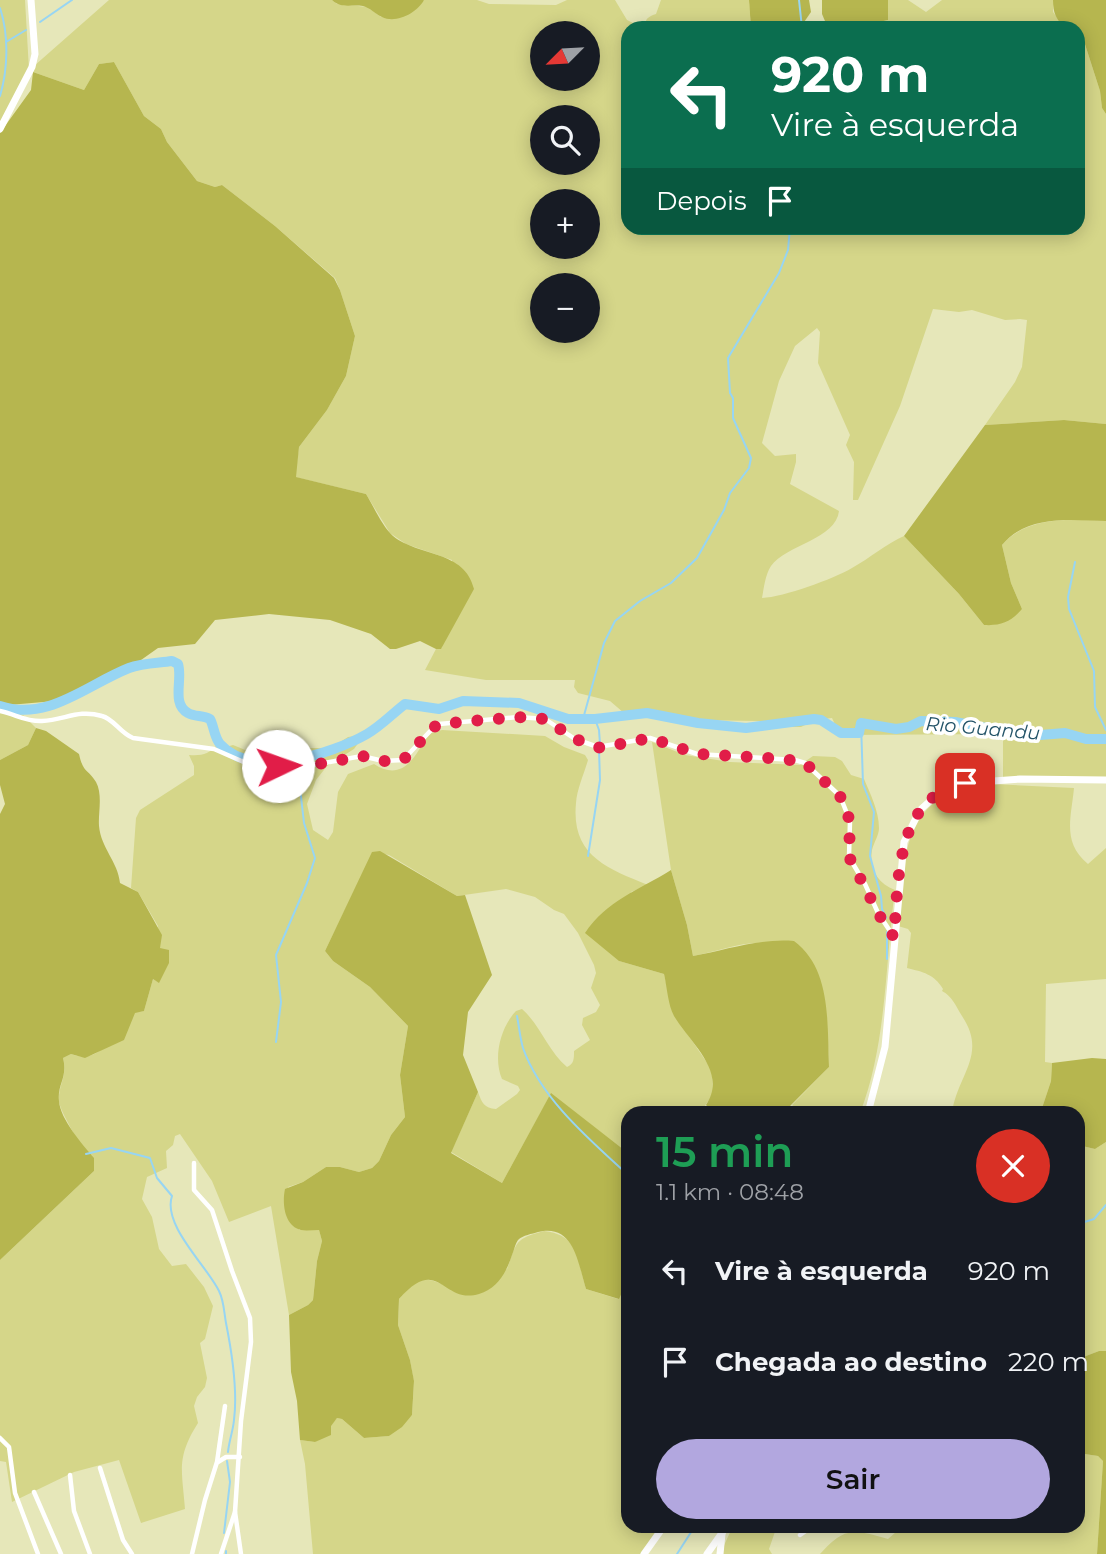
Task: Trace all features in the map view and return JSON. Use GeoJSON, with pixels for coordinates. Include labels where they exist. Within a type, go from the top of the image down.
{"type":"FeatureCollection","features":[{"type":"Feature","properties":{"kind":"main road"},"geometry":{"type":"LineString","coordinates":[[0,129],[32,67],[35,54],[32,0]]}},
{"type":"Feature","properties":{"kind":"main road"},"geometry":{"type":"LineString","coordinates":[[870,1106],[885,1047],[904,842],[920,810],[939,793],[965,783],[1106,780]]}},
{"type":"Feature","properties":{"kind":"main road"},"geometry":{"type":"LineString","coordinates":[[644,1554],[659,1533]]}},
{"type":"Feature","properties":{"kind":"main road"},"geometry":{"type":"LineString","coordinates":[[707,1554],[722,1534]]}},
{"type":"Feature","properties":{"kind":"main road"},"geometry":{"type":"LineString","coordinates":[[720,1554],[722,1534]]}},
{"type":"Feature","properties":{"kind":"street"},"geometry":{"type":"LineString","coordinates":[[0,711],[43,722],[77,713],[101,716],[133,738],[215,749],[246,763],[259,765],[319,764],[362,756],[397,761],[409,756],[439,724],[518,717],[545,719],[575,739],[599,748],[650,738],[698,754],[785,759],[805,763],[840,796],[850,821],[849,857],[883,922],[894,937]]}},
{"type":"Feature","properties":{"kind":"street"},"geometry":{"type":"LineString","coordinates":[[194,1163],[194,1190],[210,1206],[248,1309],[252,1328],[240,1429],[235,1512],[221,1554]]}},
{"type":"Feature","properties":{"kind":"street"},"geometry":{"type":"LineString","coordinates":[[192,1554],[217,1462],[225,1406]]}},
{"type":"Feature","properties":{"kind":"street"},"geometry":{"type":"LineString","coordinates":[[0,1437],[9,1447],[17,1500],[38,1554]]}},
{"type":"Feature","properties":{"kind":"street"},"geometry":{"type":"LineString","coordinates":[[217,1462],[226,1457],[240,1457]]}},
{"type":"Feature","properties":{"kind":"street"},"geometry":{"type":"LineString","coordinates":[[100,1468],[123,1540],[132,1554]]}},
{"type":"Feature","properties":{"kind":"street"},"geometry":{"type":"LineString","coordinates":[[70,1475],[74,1511],[90,1554]]}},
{"type":"Feature","properties":{"kind":"street"},"geometry":{"type":"LineString","coordinates":[[34,1492],[61,1554]]}},
{"type":"Feature","properties":{"kind":"street"},"geometry":{"type":"LineString","coordinates":[[235,1512],[241,1554]]}},
{"type":"Feature","properties":{"kind":"green space"},"geometry":{"type":"Polygon","coordinates":[[[0,0],[25,0],[29,70],[0,122],[0,0]]]}},
{"type":"Feature","properties":{"kind":"green space"},"geometry":{"type":"Polygon","coordinates":[[[109,0],[332,0],[337,4],[368,7],[381,17],[416,9],[424,0],[556,5],[567,0],[615,0],[629,21],[621,21],[621,235],[1085,235],[1085,44],[1100,91],[1102,108],[1106,114],[1106,424],[1064,420],[985,425],[1015,382],[1022,367],[1027,320],[1005,320],[972,310],[959,312],[933,309],[900,406],[858,500],[853,500],[854,462],[846,445],[850,435],[818,363],[820,332],[817,328],[795,346],[779,381],[762,443],[775,456],[796,454],[790,484],[839,511],[836,521],[829,528],[788,552],[771,566],[762,598],[795,591],[833,577],[904,536],[959,594],[984,625],[1022,609],[1011,583],[1002,545],[1013,535],[1024,528],[1050,521],[1106,521],[1106,780],[1003,777],[1003,734],[840,735],[832,718],[815,720],[801,727],[782,727],[759,721],[692,720],[660,713],[624,713],[610,701],[578,693],[574,687],[575,680],[486,680],[425,670],[436,649],[442,648],[452,560],[406,544],[390,533],[366,494],[295,477],[299,447],[327,410],[346,376],[355,336],[335,278],[222,185],[215,187],[197,181],[167,142],[161,129],[144,116],[114,62],[99,64],[84,90],[33,72],[34,66],[109,0]]]}},
{"type":"Feature","properties":{"kind":"green space"},"geometry":{"type":"Polygon","coordinates":[[[661,0],[749,0],[750,21],[646,21],[656,14],[661,0]]]}},
{"type":"Feature","properties":{"kind":"green space"},"geometry":{"type":"Polygon","coordinates":[[[888,0],[908,0],[926,12],[942,0],[1053,0],[1053,12],[1060,21],[884,21],[888,20],[888,0]]]}},
{"type":"Feature","properties":{"kind":"green space"},"geometry":{"type":"Polygon","coordinates":[[[0,707],[23,715],[36,728],[28,745],[0,760],[0,707]]]}},
{"type":"Feature","properties":{"kind":"green space"},"geometry":{"type":"Polygon","coordinates":[[[442,730],[545,736],[585,755],[588,760],[576,803],[579,835],[594,857],[605,865],[648,885],[631,892],[619,961],[664,974],[673,1013],[712,1070],[713,1094],[705,1106],[621,1106],[621,1148],[551,1094],[502,1183],[451,1152],[478,1092],[484,1104],[496,1109],[520,1090],[518,1086],[502,1079],[498,1062],[502,1034],[516,1011],[522,1009],[529,1016],[567,1067],[573,1061],[574,1051],[590,1040],[582,1025],[583,1018],[596,1012],[600,1005],[591,988],[596,973],[594,965],[578,933],[564,914],[535,897],[506,889],[457,896],[389,855],[373,852],[325,951],[333,961],[370,987],[408,1026],[400,1075],[405,1117],[372,1168],[359,1172],[326,1167],[303,1182],[288,1187],[299,1230],[319,1230],[322,1241],[313,1300],[289,1315],[271,1206],[229,1222],[212,1181],[180,1134],[175,1136],[173,1145],[166,1151],[167,1168],[147,1177],[142,1199],[152,1217],[159,1249],[172,1266],[186,1264],[204,1287],[213,1306],[205,1339],[200,1343],[207,1378],[194,1406],[198,1423],[183,1455],[185,1509],[141,1523],[119,1460],[74,1472],[12,1502],[6,1462],[0,1461],[0,1260],[94,1171],[60,1106],[63,1058],[71,1054],[91,1055],[108,1045],[135,1012],[144,1011],[153,979],[158,982],[158,926],[138,892],[131,888],[136,818],[140,810],[194,775],[194,766],[189,755],[205,754],[217,745],[233,745],[277,758],[295,754],[304,748],[331,748],[348,737],[364,735],[354,749],[327,766],[316,780],[307,804],[313,830],[328,840],[333,832],[338,792],[348,774],[374,764],[384,769],[401,769],[419,751],[428,734],[442,730]]]}},
{"type":"Feature","properties":{"kind":"green space"},"geometry":{"type":"Polygon","coordinates":[[[652,742],[685,755],[730,762],[800,765],[813,756],[835,757],[842,761],[851,775],[864,779],[879,822],[871,857],[873,869],[883,883],[895,890],[880,1031],[862,1106],[792,1105],[829,1067],[827,1022],[766,943],[739,945],[693,956],[671,870],[652,742]]]}},
{"type":"Feature","properties":{"kind":"green space"},"geometry":{"type":"Polygon","coordinates":[[[993,784],[1074,788],[1070,829],[1074,847],[1088,864],[1106,848],[1106,979],[1046,984],[1045,1062],[1052,1063],[1051,1081],[1043,1106],[954,1106],[972,1054],[969,1030],[954,1002],[942,991],[936,980],[923,972],[907,968],[911,933],[898,926],[907,850],[924,813],[940,799],[963,789],[993,784]]]}},
{"type":"Feature","properties":{"kind":"green space"},"geometry":{"type":"Polygon","coordinates":[[[1106,1142],[1106,1351],[1085,1356],[1085,1147],[1095,1149],[1106,1142]]]}},
{"type":"Feature","properties":{"kind":"green space"},"geometry":{"type":"Polygon","coordinates":[[[544,1231],[556,1233],[571,1243],[586,1289],[618,1299],[621,1293],[621,1533],[657,1533],[641,1554],[313,1554],[305,1464],[300,1440],[315,1442],[337,1418],[342,1419],[364,1438],[389,1436],[412,1415],[414,1382],[398,1325],[399,1299],[421,1280],[433,1281],[449,1288],[507,1269],[518,1243],[544,1231]]]}},
{"type":"Feature","properties":{"kind":"green space"},"geometry":{"type":"Polygon","coordinates":[[[1085,1454],[1098,1456],[1103,1461],[1097,1554],[820,1554],[836,1538],[848,1533],[867,1533],[888,1539],[895,1533],[1085,1533],[1085,1454]]]}},
{"type":"Feature","properties":{"kind":"green space"},"geometry":{"type":"Polygon","coordinates":[[[730,1533],[775,1533],[769,1549],[772,1554],[720,1554],[730,1533]]]}},
{"type":"Feature","properties":{"kind":"shaded area"},"geometry":{"type":"Polygon","coordinates":[[[332,0],[424,0],[411,13],[388,19],[363,6],[343,5],[332,0]]]}},
{"type":"Feature","properties":{"kind":"shaded area"},"geometry":{"type":"Polygon","coordinates":[[[749,0],[809,0],[811,12],[805,21],[750,21],[749,0]]]}},
{"type":"Feature","properties":{"kind":"shaded area"},"geometry":{"type":"Polygon","coordinates":[[[822,0],[888,0],[888,20],[884,21],[825,21],[822,0]]]}},
{"type":"Feature","properties":{"kind":"shaded area"},"geometry":{"type":"Polygon","coordinates":[[[1053,0],[1106,0],[1106,114],[1102,108],[1100,91],[1085,44],[1085,21],[1058,21],[1053,0]]]}},
{"type":"Feature","properties":{"kind":"shaded area"},"geometry":{"type":"Polygon","coordinates":[[[114,62],[144,116],[161,129],[167,142],[197,181],[215,187],[222,185],[275,226],[334,278],[355,336],[346,376],[327,410],[299,447],[296,477],[366,494],[393,536],[415,548],[451,561],[469,576],[474,589],[441,649],[420,641],[390,649],[371,634],[330,620],[269,614],[215,620],[195,644],[158,648],[134,665],[116,670],[66,700],[9,705],[0,702],[0,133],[31,90],[33,72],[84,90],[99,64],[114,62]]]}},
{"type":"Feature","properties":{"kind":"shaded area"},"geometry":{"type":"Polygon","coordinates":[[[1064,420],[1106,424],[1106,521],[1050,521],[1024,528],[1012,535],[1002,545],[1011,583],[1022,609],[1005,622],[984,625],[959,594],[904,536],[985,425],[1064,420]]]}},
{"type":"Feature","properties":{"kind":"shaded area"},"geometry":{"type":"Polygon","coordinates":[[[36,728],[46,731],[79,754],[84,768],[96,782],[100,798],[100,834],[120,883],[138,892],[162,935],[160,948],[169,950],[169,963],[159,983],[153,979],[144,1011],[135,1013],[124,1040],[85,1058],[71,1054],[63,1058],[60,1108],[73,1131],[94,1158],[94,1171],[0,1260],[0,814],[5,804],[0,785],[0,760],[28,745],[36,728]]]}},
{"type":"Feature","properties":{"kind":"shaded area"},"geometry":{"type":"Polygon","coordinates":[[[380,851],[457,896],[465,895],[492,975],[468,1012],[463,1055],[478,1092],[451,1153],[502,1183],[551,1093],[621,1148],[621,1295],[619,1299],[586,1289],[572,1247],[560,1233],[550,1231],[530,1234],[518,1240],[500,1279],[479,1294],[457,1293],[440,1283],[423,1280],[412,1286],[399,1299],[398,1325],[414,1381],[412,1415],[402,1427],[389,1436],[364,1438],[342,1419],[337,1418],[331,1426],[331,1435],[315,1442],[300,1440],[297,1401],[291,1372],[289,1315],[313,1300],[322,1241],[319,1230],[301,1230],[291,1224],[284,1207],[285,1189],[303,1182],[326,1167],[359,1172],[372,1168],[405,1117],[400,1075],[408,1026],[370,987],[333,961],[325,951],[372,852],[380,851]]]}},
{"type":"Feature","properties":{"kind":"shaded area"},"geometry":{"type":"Polygon","coordinates":[[[671,870],[693,956],[756,943],[781,941],[794,941],[806,953],[815,967],[825,999],[829,1067],[790,1106],[706,1105],[712,1093],[710,1070],[674,1016],[664,974],[619,961],[585,933],[603,912],[671,870]]]}},
{"type":"Feature","properties":{"kind":"shaded area"},"geometry":{"type":"Polygon","coordinates":[[[1106,1059],[1106,1142],[1095,1149],[1085,1147],[1085,1106],[1043,1106],[1051,1081],[1052,1063],[1106,1059]]]}},
{"type":"Feature","properties":{"kind":"shaded area"},"geometry":{"type":"Polygon","coordinates":[[[1106,1351],[1106,1554],[1097,1554],[1103,1461],[1098,1456],[1085,1454],[1085,1356],[1106,1351]]]}},
{"type":"Feature","properties":{"kind":"waterway"},"geometry":{"type":"LineString","coordinates":[[40,22],[72,0]]}},
{"type":"Feature","properties":{"kind":"waterway"},"geometry":{"type":"LineString","coordinates":[[799,0],[801,21]]}},
{"type":"Feature","properties":{"kind":"waterway"},"geometry":{"type":"LineString","coordinates":[[0,8],[5,29],[6,52],[5,75],[0,96]]}},
{"type":"Feature","properties":{"kind":"waterway"},"geometry":{"type":"LineString","coordinates":[[6,42],[26,30]]}},
{"type":"Feature","properties":{"kind":"waterway"},"geometry":{"type":"LineString","coordinates":[[583,719],[604,643],[615,621],[640,601],[671,583],[697,558],[724,510],[730,493],[749,468],[751,458],[733,418],[728,358],[779,273],[788,250],[789,235]]}},
{"type":"Feature","properties":{"kind":"waterway"},"geometry":{"type":"LineString","coordinates":[[1075,562],[1068,597],[1069,609],[1094,671],[1095,707],[1106,730]]}},
{"type":"Feature","properties":{"kind":"waterway","name":"Rio Guandu"},"geometry":{"type":"LineString","coordinates":[[0,706],[18,710],[51,705],[129,668],[172,661],[178,664],[179,697],[183,709],[210,719],[216,738],[234,755],[271,762],[314,755],[352,742],[372,731],[405,704],[439,709],[463,701],[519,703],[568,719],[647,713],[698,723],[746,728],[814,719],[821,720],[841,733],[859,733],[861,723],[896,729],[921,721],[955,722],[1028,736],[1065,733],[1086,739],[1106,739]]}},
{"type":"Feature","properties":{"kind":"waterway"},"geometry":{"type":"LineString","coordinates":[[595,719],[600,744]]}},
{"type":"Feature","properties":{"kind":"waterway"},"geometry":{"type":"LineString","coordinates":[[861,723],[863,784],[874,812],[870,856],[886,918]]}},
{"type":"Feature","properties":{"kind":"waterway"},"geometry":{"type":"LineString","coordinates":[[588,856],[600,780],[599,750]]}},
{"type":"Feature","properties":{"kind":"waterway"},"geometry":{"type":"LineString","coordinates":[[276,1042],[281,1002],[276,955],[315,858],[304,823],[300,788],[294,768]]}},
{"type":"Feature","properties":{"kind":"waterway"},"geometry":{"type":"LineString","coordinates":[[887,932],[887,959]]}},
{"type":"Feature","properties":{"kind":"waterway"},"geometry":{"type":"LineString","coordinates":[[517,1016],[523,1048],[542,1084],[568,1118],[621,1169]]}},
{"type":"Feature","properties":{"kind":"waterway"},"geometry":{"type":"LineString","coordinates":[[86,1154],[111,1148],[150,1158],[157,1178],[172,1196],[173,1220],[179,1232],[219,1291],[224,1307],[235,1384],[234,1420],[228,1452]]}},
{"type":"Feature","properties":{"kind":"waterway"},"geometry":{"type":"LineString","coordinates":[[1085,1222],[1094,1219],[1106,1205]]}},
{"type":"Feature","properties":{"kind":"waterway"},"geometry":{"type":"LineString","coordinates":[[224,1533],[230,1482],[227,1461]]}},
{"type":"Feature","properties":{"kind":"waterway"},"geometry":{"type":"LineString","coordinates":[[677,1554],[690,1533]]}},
{"type":"Feature","properties":{"kind":"route"},"geometry":{"type":"LineString","coordinates":[[278,766],[319,764],[362,756],[383,761],[403,760],[439,724],[518,717],[545,719],[575,739],[601,748],[650,738],[698,754],[795,760],[805,763],[840,796],[850,821],[849,857],[883,922],[894,937],[904,842],[920,810],[939,793],[965,783]]}}]}
